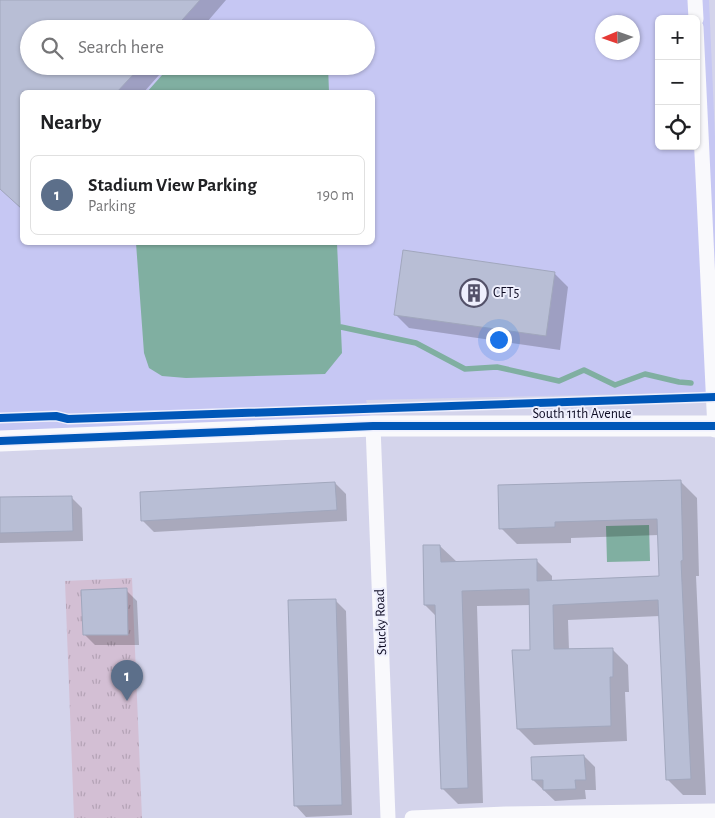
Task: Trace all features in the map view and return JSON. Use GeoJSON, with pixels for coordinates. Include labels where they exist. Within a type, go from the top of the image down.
{"type":"FeatureCollection","features":[{"type":"Feature","properties":{"kind":"street"},"geometry":{"type":"LineString","coordinates":[[695,0],[696,15]]}},
{"type":"Feature","properties":{"kind":"street"},"geometry":{"type":"LineString","coordinates":[[698,60],[715,427]]}},
{"type":"Feature","properties":{"kind":"street","name":"South 11th Avenue"},"geometry":{"type":"LineString","coordinates":[[0,441],[373,426],[715,427]]}},
{"type":"Feature","properties":{"kind":"street","name":"Stucky Road"},"geometry":{"type":"LineString","coordinates":[[373,426],[388,818]]}},
{"type":"Feature","properties":{"kind":"street"},"geometry":{"type":"LineString","coordinates":[[412,818],[516,814],[715,811]]}},
{"type":"Feature","properties":{"kind":"shaded area"},"geometry":{"type":"Polygon","coordinates":[[[0,0],[709,0],[715,137],[715,392],[366,400],[373,426],[0,439],[0,0]]]}},
{"type":"Feature","properties":{"kind":"shaded area"},"geometry":{"type":"Polygon","coordinates":[[[162,75],[328,75],[329,90],[149,90],[162,75]]]}},
{"type":"Feature","properties":{"kind":"shaded area"},"geometry":{"type":"Polygon","coordinates":[[[136,245],[337,245],[342,353],[325,374],[186,378],[162,376],[149,368],[144,353],[136,245]]]}},
{"type":"Feature","properties":{"kind":"shaded area"},"geometry":{"type":"Polygon","coordinates":[[[649,525],[650,561],[607,562],[606,526],[649,525]]]}},
{"type":"Feature","properties":{"kind":"green space"},"geometry":{"type":"Polygon","coordinates":[[[132,578],[142,818],[74,818],[65,581],[132,578]]]}},
{"type":"Feature","properties":{"kind":"building"},"geometry":{"type":"Polygon","coordinates":[[[0,0],[200,0],[182,20],[20,20],[20,75],[133,75],[119,90],[20,90],[20,207],[0,189],[0,0]]]}},
{"type":"Feature","properties":{"kind":"building","name":"CFT5"},"geometry":{"type":"Polygon","coordinates":[[[403,250],[555,272],[546,336],[394,315],[403,250]]]}},
{"type":"Feature","properties":{"kind":"building"},"geometry":{"type":"Polygon","coordinates":[[[681,480],[683,560],[681,561],[691,779],[666,780],[658,600],[553,605],[554,649],[613,648],[613,677],[610,677],[611,726],[517,729],[512,650],[530,650],[529,589],[462,591],[468,788],[441,789],[435,605],[424,605],[423,545],[440,545],[441,562],[537,559],[537,581],[659,576],[657,519],[555,522],[555,527],[499,529],[498,485],[681,480]]]}},
{"type":"Feature","properties":{"kind":"building"},"geometry":{"type":"Polygon","coordinates":[[[335,482],[337,510],[141,521],[140,492],[335,482]]]}},
{"type":"Feature","properties":{"kind":"building"},"geometry":{"type":"Polygon","coordinates":[[[72,496],[73,531],[0,533],[0,497],[72,496]]]}},
{"type":"Feature","properties":{"kind":"building"},"geometry":{"type":"Polygon","coordinates":[[[127,588],[128,635],[83,635],[81,590],[127,588]]]}},
{"type":"Feature","properties":{"kind":"building"},"geometry":{"type":"Polygon","coordinates":[[[336,599],[342,805],[294,806],[288,600],[336,599]]]}},
{"type":"Feature","properties":{"kind":"building"},"geometry":{"type":"Polygon","coordinates":[[[584,755],[586,780],[575,780],[576,789],[543,790],[543,780],[532,780],[531,757],[584,755]]]}},
{"type":"Feature","properties":{"kind":"waterway"},"geometry":{"type":"LineString","coordinates":[[341,327],[416,343],[465,369],[497,367],[559,381],[584,370],[615,385],[645,374],[691,383]]}},
{"type":"Feature","properties":{"kind":"cycle path"},"geometry":{"type":"LineString","coordinates":[[0,418],[56,416],[68,419],[715,397]]}},
{"type":"Feature","properties":{"kind":"cycle path"},"geometry":{"type":"LineString","coordinates":[[0,441],[373,426],[715,426]]}},
{"type":"Feature","properties":{"kind":"place","name":"CFT5"},"geometry":{"type":"Point","coordinates":[474,293]}},
{"type":"Feature","properties":{"kind":"place","name":"Stadium View Parking"},"geometry":{"type":"Point","coordinates":[127,701]}}]}
